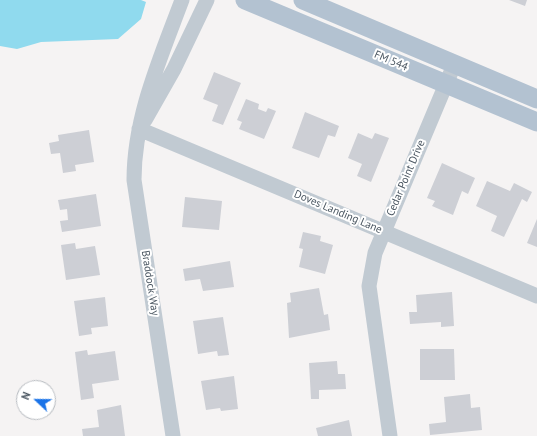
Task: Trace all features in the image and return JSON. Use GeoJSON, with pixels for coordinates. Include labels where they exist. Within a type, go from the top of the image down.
{"type":"FeatureCollection","features":[{"type":"Feature","properties":{"kind":"main road","name":"FM 544"},"geometry":{"type":"LineString","coordinates":[[246,0],[537,122]]}},
{"type":"Feature","properties":{"kind":"main road","name":"FM 544"},"geometry":{"type":"LineString","coordinates":[[303,0],[331,5],[454,65],[537,99]]}},
{"type":"Feature","properties":{"kind":"street","name":"Braddock Way"},"geometry":{"type":"LineString","coordinates":[[173,436],[134,180],[134,157],[149,87],[182,0]]}},
{"type":"Feature","properties":{"kind":"street","name":"Braddock Way"},"geometry":{"type":"LineString","coordinates":[[139,129],[174,69],[207,0]]}},
{"type":"Feature","properties":{"kind":"street","name":"Cedar Point Drive"},"geometry":{"type":"LineString","coordinates":[[390,436],[369,286],[374,253],[454,65]]}},
{"type":"Feature","properties":{"kind":"street","name":"Doves Landing Lane"},"geometry":{"type":"LineString","coordinates":[[139,129],[537,296]]}},
{"type":"Feature","properties":{"kind":"water"},"geometry":{"type":"Polygon","coordinates":[[[0,0],[141,0],[146,2],[141,19],[118,39],[41,42],[17,49],[0,46],[0,0]]]}},
{"type":"Feature","properties":{"kind":"building"},"geometry":{"type":"Polygon","coordinates":[[[509,0],[527,0],[525,6],[509,0]]]}},
{"type":"Feature","properties":{"kind":"building"},"geometry":{"type":"Polygon","coordinates":[[[214,72],[241,83],[223,125],[212,121],[218,105],[203,99],[214,72]]]}},
{"type":"Feature","properties":{"kind":"building"},"geometry":{"type":"Polygon","coordinates":[[[246,99],[259,104],[258,109],[266,112],[268,108],[276,111],[264,139],[239,129],[242,122],[237,120],[246,99]]]}},
{"type":"Feature","properties":{"kind":"building"},"geometry":{"type":"Polygon","coordinates":[[[305,112],[339,126],[335,137],[328,135],[319,158],[292,148],[305,112]]]}},
{"type":"Feature","properties":{"kind":"building"},"geometry":{"type":"Polygon","coordinates":[[[89,130],[94,162],[75,165],[76,171],[63,173],[60,153],[51,154],[49,143],[59,141],[58,135],[89,130]]]}},
{"type":"Feature","properties":{"kind":"building"},"geometry":{"type":"Polygon","coordinates":[[[358,133],[372,139],[375,133],[389,138],[371,182],[357,176],[362,164],[348,158],[358,133]]]}},
{"type":"Feature","properties":{"kind":"building"},"geometry":{"type":"Polygon","coordinates":[[[442,163],[475,178],[468,194],[462,191],[453,215],[432,206],[435,201],[427,198],[442,163]]]}},
{"type":"Feature","properties":{"kind":"building"},"geometry":{"type":"Polygon","coordinates":[[[487,181],[510,191],[514,183],[532,192],[527,202],[522,199],[504,237],[491,231],[497,216],[476,206],[487,181]]]}},
{"type":"Feature","properties":{"kind":"building"},"geometry":{"type":"Polygon","coordinates":[[[96,194],[101,226],[62,232],[60,221],[68,220],[67,209],[60,210],[58,200],[96,194]]]}},
{"type":"Feature","properties":{"kind":"building"},"geometry":{"type":"Polygon","coordinates":[[[185,197],[222,201],[219,230],[182,227],[185,197]]]}},
{"type":"Feature","properties":{"kind":"building"},"geometry":{"type":"Polygon","coordinates":[[[537,219],[537,247],[527,243],[537,219]]]}},
{"type":"Feature","properties":{"kind":"building"},"geometry":{"type":"Polygon","coordinates":[[[303,232],[321,236],[320,241],[333,245],[325,274],[299,267],[303,249],[299,248],[303,232]]]}},
{"type":"Feature","properties":{"kind":"building"},"geometry":{"type":"Polygon","coordinates":[[[75,243],[76,249],[95,246],[100,275],[66,280],[61,245],[75,243]]]}},
{"type":"Feature","properties":{"kind":"building"},"geometry":{"type":"Polygon","coordinates":[[[230,261],[234,287],[203,291],[200,279],[185,281],[183,269],[230,261]]]}},
{"type":"Feature","properties":{"kind":"building"},"geometry":{"type":"Polygon","coordinates":[[[319,288],[324,315],[328,314],[330,330],[289,338],[287,303],[291,302],[290,293],[319,288]]]}},
{"type":"Feature","properties":{"kind":"building"},"geometry":{"type":"Polygon","coordinates":[[[452,292],[454,326],[441,327],[441,322],[410,324],[409,312],[417,312],[416,295],[452,292]]]}},
{"type":"Feature","properties":{"kind":"building"},"geometry":{"type":"Polygon","coordinates":[[[105,297],[108,326],[91,328],[92,334],[79,336],[74,301],[105,297]]]}},
{"type":"Feature","properties":{"kind":"building"},"geometry":{"type":"Polygon","coordinates":[[[223,317],[229,355],[218,356],[217,351],[198,354],[193,321],[223,317]]]}},
{"type":"Feature","properties":{"kind":"building"},"geometry":{"type":"Polygon","coordinates":[[[420,349],[454,349],[455,380],[420,380],[420,349]]]}},
{"type":"Feature","properties":{"kind":"building"},"geometry":{"type":"Polygon","coordinates":[[[87,350],[88,355],[115,351],[119,380],[92,384],[94,398],[81,400],[75,352],[87,350]]]}},
{"type":"Feature","properties":{"kind":"building"},"geometry":{"type":"Polygon","coordinates":[[[337,361],[338,374],[345,374],[346,389],[319,390],[319,399],[311,399],[309,363],[337,361]]]}},
{"type":"Feature","properties":{"kind":"building"},"geometry":{"type":"Polygon","coordinates":[[[234,376],[238,409],[221,411],[220,408],[206,410],[201,381],[234,376]]]}},
{"type":"Feature","properties":{"kind":"building"},"geometry":{"type":"Polygon","coordinates":[[[470,394],[471,408],[480,407],[482,430],[430,435],[429,424],[446,422],[444,397],[470,394]]]}},
{"type":"Feature","properties":{"kind":"building"},"geometry":{"type":"Polygon","coordinates":[[[121,405],[125,436],[83,436],[82,429],[99,427],[97,410],[121,405]]]}},
{"type":"Feature","properties":{"kind":"building"},"geometry":{"type":"Polygon","coordinates":[[[349,420],[352,436],[318,436],[316,428],[349,420]]]}}]}
